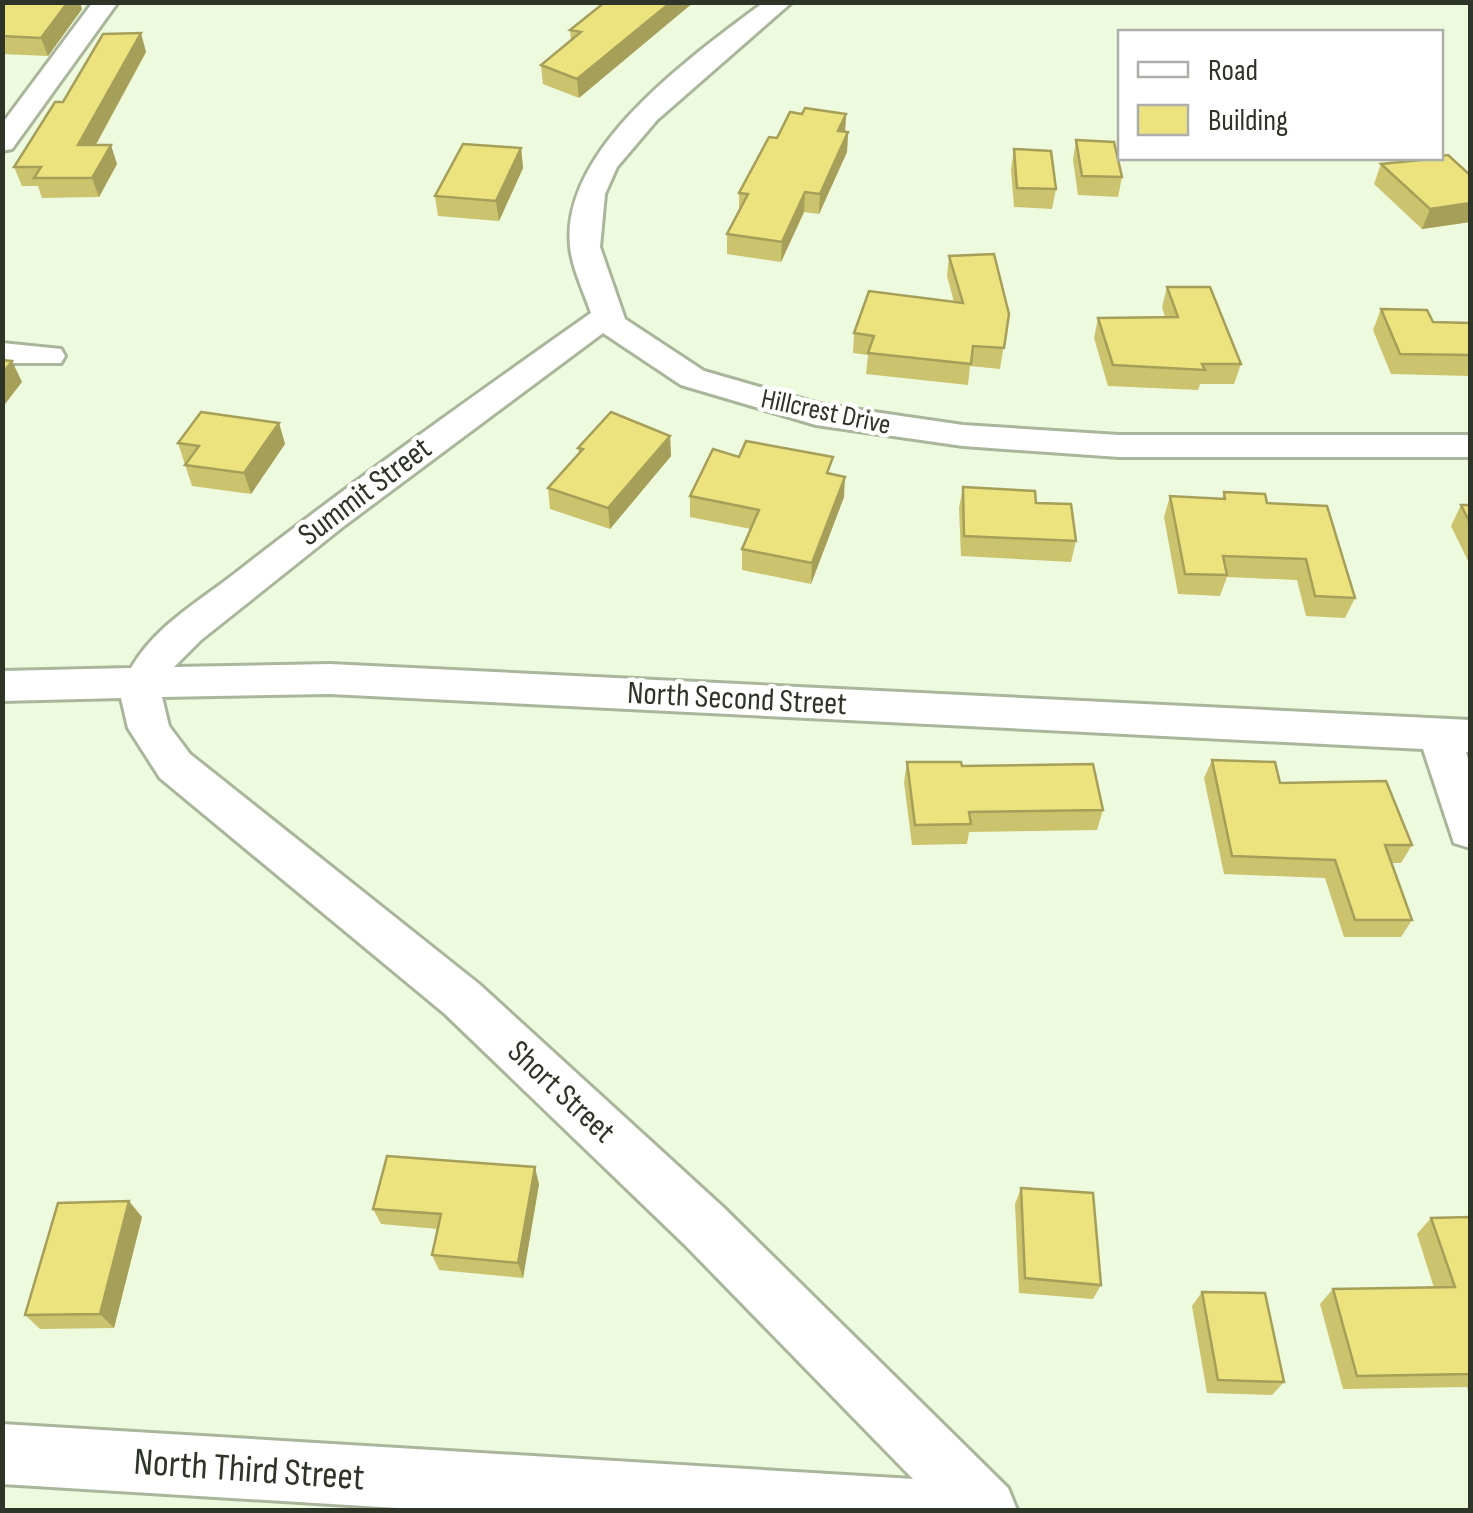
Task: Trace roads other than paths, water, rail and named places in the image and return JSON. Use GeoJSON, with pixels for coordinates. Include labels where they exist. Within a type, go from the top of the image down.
{"type":"FeatureCollection","features":[{"type":"Feature","properties":{"kind":"street"},"geometry":{"type":"LineString","coordinates":[[2,142],[106,2]]}},
{"type":"Feature","properties":{"kind":"street","name":"Hillcrest Drive"},"geometry":{"type":"LineString","coordinates":[[780,2],[644,117],[605,162],[588,208],[584,258],[594,301],[604,318],[638,350],[689,376],[756,398],[861,422],[974,438],[1105,447],[1470,446]]}},
{"type":"Feature","properties":{"kind":"street","name":"Summit Street"},"geometry":{"type":"LineString","coordinates":[[144,685],[170,647],[343,505],[604,318]]}},
{"type":"Feature","properties":{"kind":"street"},"geometry":{"type":"LineString","coordinates":[[2,353],[49,356]]}},
{"type":"Feature","properties":{"kind":"street","name":"North Second Street"},"geometry":{"type":"LineString","coordinates":[[2,686],[350,680],[1455,735]]}},
{"type":"Feature","properties":{"kind":"street","name":"Short Street"},"geometry":{"type":"LineString","coordinates":[[144,685],[142,706],[148,725],[175,766],[462,1000],[704,1226],[986,1510]]}},
{"type":"Feature","properties":{"kind":"street"},"geometry":{"type":"LineString","coordinates":[[1455,735],[1470,830]]}},
{"type":"Feature","properties":{"kind":"street","name":"North Third Street"},"geometry":{"type":"LineString","coordinates":[[2,1454],[914,1510]]}}]}
